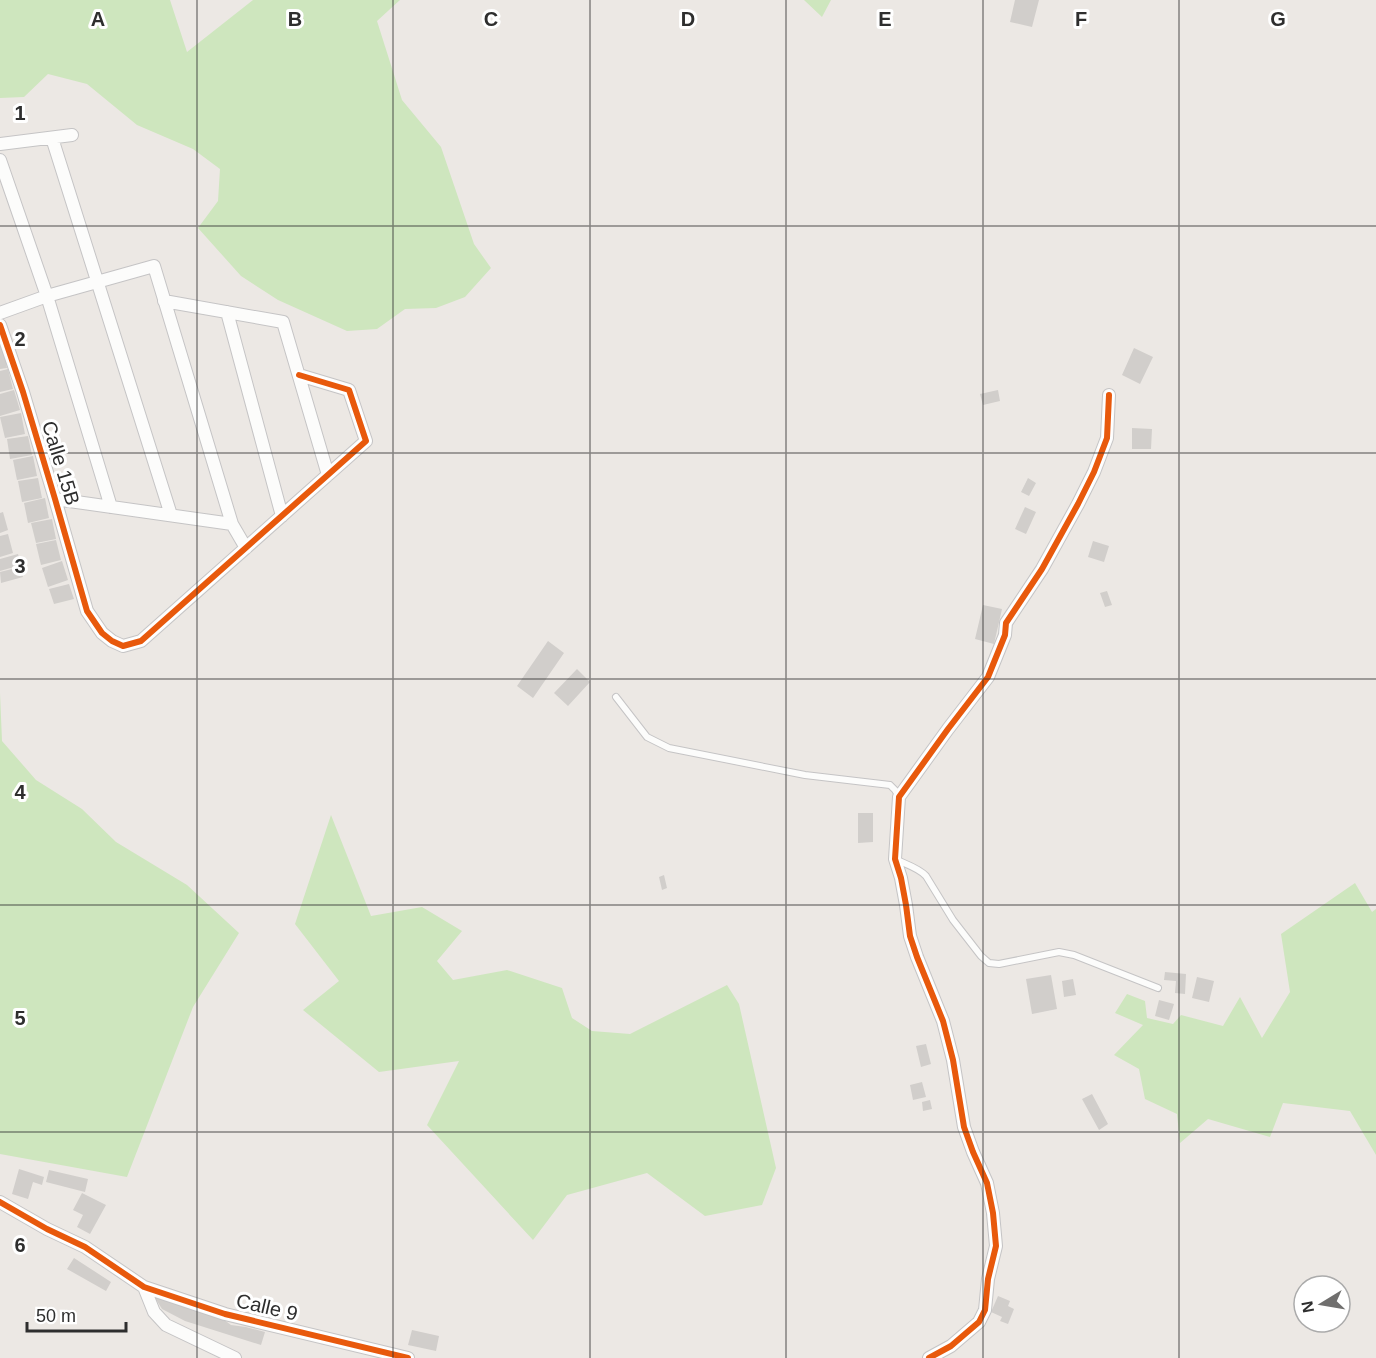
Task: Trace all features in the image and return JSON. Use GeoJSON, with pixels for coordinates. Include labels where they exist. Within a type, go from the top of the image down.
{"type":"FeatureCollection","features":[{"type":"Feature","properties":{"kind":"street"},"geometry":{"type":"LineString","coordinates":[[0,144],[72,135]]}},
{"type":"Feature","properties":{"kind":"street"},"geometry":{"type":"LineString","coordinates":[[52,138],[171,515]]}},
{"type":"Feature","properties":{"kind":"street"},"geometry":{"type":"LineString","coordinates":[[0,160],[47,296],[111,507]]}},
{"type":"Feature","properties":{"kind":"street"},"geometry":{"type":"LineString","coordinates":[[0,313],[47,296],[154,266],[232,524],[246,548],[366,441],[349,390],[299,375]]}},
{"type":"Feature","properties":{"kind":"street"},"geometry":{"type":"LineString","coordinates":[[164,301],[284,322],[328,475]]}},
{"type":"Feature","properties":{"kind":"street"},"geometry":{"type":"LineString","coordinates":[[227,312],[282,516]]}},
{"type":"Feature","properties":{"kind":"street","name":"Calle 15B"},"geometry":{"type":"LineString","coordinates":[[0,325],[56,499],[87,611],[102,633],[123,646],[141,641],[246,548]]}},
{"type":"Feature","properties":{"kind":"street"},"geometry":{"type":"LineString","coordinates":[[929,1358],[951,1346],[979,1322],[985,1310],[988,1279],[996,1246],[987,1183],[964,1127],[953,1060],[943,1021],[910,936],[901,878],[894,859],[899,797],[988,677],[1005,635],[1006,623],[1042,569],[1094,472],[1107,438],[1109,395]]}},
{"type":"Feature","properties":{"kind":"street"},"geometry":{"type":"LineString","coordinates":[[56,499],[232,524]]}},
{"type":"Feature","properties":{"kind":"street","name":"Calle 9"},"geometry":{"type":"LineString","coordinates":[[0,1202],[47,1229],[85,1247],[144,1287],[225,1314],[408,1358]]}},
{"type":"Feature","properties":{"kind":"street"},"geometry":{"type":"LineString","coordinates":[[144,1287],[154,1312],[166,1324],[235,1358]]}},
{"type":"Feature","properties":{"kind":"lane"},"geometry":{"type":"LineString","coordinates":[[615,697],[647,737],[669,748],[805,775],[890,785],[899,797]]}},
{"type":"Feature","properties":{"kind":"lane"},"geometry":{"type":"LineString","coordinates":[[894,859],[921,870],[952,920],[989,963],[999,964],[1059,952],[1074,955],[1158,988]]}},
{"type":"Feature","properties":{"kind":"green space"},"geometry":{"type":"Polygon","coordinates":[[[0,0],[170,0],[187,52],[253,0],[400,0],[377,21],[402,100],[441,147],[474,244],[491,268],[465,297],[436,308],[405,309],[377,329],[347,331],[278,300],[241,276],[198,228],[218,201],[220,169],[193,149],[137,125],[87,84],[48,74],[24,97],[0,98],[0,0]]]}},
{"type":"Feature","properties":{"kind":"green space"},"geometry":{"type":"Polygon","coordinates":[[[804,0],[831,0],[822,17],[804,0]]]}},
{"type":"Feature","properties":{"kind":"green space"},"geometry":{"type":"Polygon","coordinates":[[[0,693],[2,741],[36,780],[82,809],[116,842],[187,885],[239,933],[193,1007],[127,1177],[0,1154],[0,693]]]}},
{"type":"Feature","properties":{"kind":"green space"},"geometry":{"type":"Polygon","coordinates":[[[331,815],[371,916],[422,907],[462,931],[437,961],[453,980],[507,970],[562,988],[572,1018],[592,1031],[630,1034],[727,985],[739,1004],[776,1168],[762,1205],[705,1216],[647,1173],[567,1195],[533,1240],[427,1125],[459,1061],[379,1072],[303,1010],[339,981],[295,924],[331,815]]]}},
{"type":"Feature","properties":{"kind":"green space"},"geometry":{"type":"Polygon","coordinates":[[[1355,883],[1372,912],[1376,909],[1376,1155],[1350,1111],[1283,1103],[1270,1137],[1208,1119],[1180,1143],[1177,1114],[1145,1099],[1139,1069],[1114,1055],[1143,1025],[1115,1013],[1127,994],[1145,1001],[1147,1018],[1173,1024],[1181,1015],[1223,1026],[1240,997],[1262,1038],[1290,992],[1281,934],[1355,883]]]}},
{"type":"Feature","properties":{"kind":"building"},"geometry":{"type":"Polygon","coordinates":[[[1015,0],[1039,0],[1032,27],[1010,22],[1015,0]]]}},
{"type":"Feature","properties":{"kind":"building"},"geometry":{"type":"Polygon","coordinates":[[[3,346],[7,368],[0,369],[0,347],[3,346]]]}},
{"type":"Feature","properties":{"kind":"building"},"geometry":{"type":"Polygon","coordinates":[[[1134,348],[1153,357],[1140,384],[1122,375],[1134,348]]]}},
{"type":"Feature","properties":{"kind":"building"},"geometry":{"type":"Polygon","coordinates":[[[8,369],[13,389],[0,392],[0,371],[8,369]]]}},
{"type":"Feature","properties":{"kind":"building"},"geometry":{"type":"Polygon","coordinates":[[[14,390],[20,410],[0,416],[0,394],[14,390]]]}},
{"type":"Feature","properties":{"kind":"building"},"geometry":{"type":"Polygon","coordinates":[[[998,390],[1000,401],[983,405],[980,394],[998,390]]]}},
{"type":"Feature","properties":{"kind":"building"},"geometry":{"type":"Polygon","coordinates":[[[21,413],[25,434],[5,438],[0,417],[21,413]]]}},
{"type":"Feature","properties":{"kind":"building"},"geometry":{"type":"Polygon","coordinates":[[[1132,428],[1152,429],[1151,449],[1132,449],[1132,428]]]}},
{"type":"Feature","properties":{"kind":"building"},"geometry":{"type":"Polygon","coordinates":[[[28,436],[32,455],[10,459],[7,439],[28,436]]]}},
{"type":"Feature","properties":{"kind":"building"},"geometry":{"type":"Polygon","coordinates":[[[33,456],[37,476],[17,480],[13,460],[33,456]]]}},
{"type":"Feature","properties":{"kind":"building"},"geometry":{"type":"Polygon","coordinates":[[[38,478],[42,498],[22,502],[18,481],[38,478]]]}},
{"type":"Feature","properties":{"kind":"building"},"geometry":{"type":"Polygon","coordinates":[[[1028,478],[1036,483],[1029,496],[1021,492],[1028,478]]]}},
{"type":"Feature","properties":{"kind":"building"},"geometry":{"type":"Polygon","coordinates":[[[45,498],[49,518],[28,523],[24,503],[45,498]]]}},
{"type":"Feature","properties":{"kind":"building"},"geometry":{"type":"Polygon","coordinates":[[[1025,507],[1036,512],[1026,534],[1015,529],[1025,507]]]}},
{"type":"Feature","properties":{"kind":"building"},"geometry":{"type":"Polygon","coordinates":[[[3,512],[8,530],[0,533],[0,513],[3,512]]]}},
{"type":"Feature","properties":{"kind":"building"},"geometry":{"type":"Polygon","coordinates":[[[52,519],[56,539],[36,543],[31,523],[52,519]]]}},
{"type":"Feature","properties":{"kind":"building"},"geometry":{"type":"Polygon","coordinates":[[[8,534],[13,553],[0,557],[0,536],[8,534]]]}},
{"type":"Feature","properties":{"kind":"building"},"geometry":{"type":"Polygon","coordinates":[[[56,540],[61,560],[41,565],[36,544],[56,540]]]}},
{"type":"Feature","properties":{"kind":"building"},"geometry":{"type":"Polygon","coordinates":[[[1093,541],[1109,546],[1104,562],[1088,557],[1093,541]]]}},
{"type":"Feature","properties":{"kind":"building"},"geometry":{"type":"Polygon","coordinates":[[[18,554],[21,565],[0,571],[0,559],[18,554]]]}},
{"type":"Feature","properties":{"kind":"building"},"geometry":{"type":"Polygon","coordinates":[[[62,561],[68,580],[48,587],[42,568],[62,561]]]}},
{"type":"Feature","properties":{"kind":"building"},"geometry":{"type":"Polygon","coordinates":[[[20,567],[23,577],[1,583],[0,572],[20,567]]]}},
{"type":"Feature","properties":{"kind":"building"},"geometry":{"type":"Polygon","coordinates":[[[69,584],[74,599],[54,604],[49,589],[69,584]]]}},
{"type":"Feature","properties":{"kind":"building"},"geometry":{"type":"Polygon","coordinates":[[[1107,591],[1112,605],[1105,607],[1100,593],[1107,591]]]}},
{"type":"Feature","properties":{"kind":"building"},"geometry":{"type":"Polygon","coordinates":[[[983,605],[1002,609],[994,644],[975,639],[983,605]]]}},
{"type":"Feature","properties":{"kind":"building"},"geometry":{"type":"Polygon","coordinates":[[[548,641],[564,653],[533,698],[517,686],[548,641]]]}},
{"type":"Feature","properties":{"kind":"building"},"geometry":{"type":"Polygon","coordinates":[[[577,669],[590,682],[568,706],[554,693],[577,669]]]}},
{"type":"Feature","properties":{"kind":"building"},"geometry":{"type":"Polygon","coordinates":[[[858,813],[873,813],[873,842],[858,843],[858,813]]]}},
{"type":"Feature","properties":{"kind":"building"},"geometry":{"type":"Polygon","coordinates":[[[664,875],[667,888],[662,890],[659,877],[664,875]]]}},
{"type":"Feature","properties":{"kind":"building"},"geometry":{"type":"Polygon","coordinates":[[[1165,972],[1186,974],[1185,994],[1175,993],[1176,981],[1164,980],[1165,972]]]}},
{"type":"Feature","properties":{"kind":"building"},"geometry":{"type":"Polygon","coordinates":[[[1051,975],[1057,1009],[1032,1014],[1026,979],[1051,975]]]}},
{"type":"Feature","properties":{"kind":"building"},"geometry":{"type":"Polygon","coordinates":[[[1197,977],[1214,981],[1209,1002],[1192,998],[1197,977]]]}},
{"type":"Feature","properties":{"kind":"building"},"geometry":{"type":"Polygon","coordinates":[[[1073,979],[1076,995],[1064,997],[1062,981],[1073,979]]]}},
{"type":"Feature","properties":{"kind":"building"},"geometry":{"type":"Polygon","coordinates":[[[1159,1000],[1174,1004],[1169,1020],[1155,1016],[1159,1000]]]}},
{"type":"Feature","properties":{"kind":"building"},"geometry":{"type":"Polygon","coordinates":[[[926,1044],[931,1064],[921,1067],[916,1046],[926,1044]]]}},
{"type":"Feature","properties":{"kind":"building"},"geometry":{"type":"Polygon","coordinates":[[[922,1082],[926,1097],[913,1100],[910,1085],[922,1082]]]}},
{"type":"Feature","properties":{"kind":"building"},"geometry":{"type":"Polygon","coordinates":[[[1092,1094],[1108,1124],[1099,1130],[1082,1099],[1092,1094]]]}},
{"type":"Feature","properties":{"kind":"building"},"geometry":{"type":"Polygon","coordinates":[[[930,1100],[932,1109],[923,1111],[922,1102],[930,1100]]]}},
{"type":"Feature","properties":{"kind":"building"},"geometry":{"type":"Polygon","coordinates":[[[19,1169],[44,1177],[42,1185],[33,1182],[28,1199],[12,1194],[19,1169]]]}},
{"type":"Feature","properties":{"kind":"building"},"geometry":{"type":"Polygon","coordinates":[[[49,1170],[88,1179],[85,1192],[46,1182],[49,1170]]]}},
{"type":"Feature","properties":{"kind":"building"},"geometry":{"type":"Polygon","coordinates":[[[82,1193],[106,1205],[90,1234],[77,1227],[83,1215],[73,1210],[82,1193]]]}},
{"type":"Feature","properties":{"kind":"building"},"geometry":{"type":"Polygon","coordinates":[[[74,1258],[111,1282],[106,1291],[67,1269],[74,1258]]]}},
{"type":"Feature","properties":{"kind":"building"},"geometry":{"type":"Polygon","coordinates":[[[152,1293],[189,1309],[223,1319],[231,1325],[265,1332],[261,1345],[185,1321],[162,1309],[152,1293]]]}},
{"type":"Feature","properties":{"kind":"building"},"geometry":{"type":"Polygon","coordinates":[[[998,1296],[1010,1301],[1008,1306],[1014,1309],[1008,1324],[1000,1321],[1002,1317],[991,1312],[998,1296]]]}},
{"type":"Feature","properties":{"kind":"building"},"geometry":{"type":"Polygon","coordinates":[[[412,1330],[439,1336],[436,1351],[408,1345],[412,1330]]]}},
{"type":"Feature","properties":{"kind":"cycle path"},"geometry":{"type":"LineString","coordinates":[[0,325],[23,392],[87,611],[102,633],[123,646],[141,641],[366,441],[349,390],[299,375]]}},
{"type":"Feature","properties":{"kind":"cycle path"},"geometry":{"type":"LineString","coordinates":[[929,1358],[951,1346],[979,1322],[985,1310],[988,1279],[996,1246],[987,1183],[964,1127],[953,1060],[943,1021],[910,936],[901,878],[895,859],[899,797],[988,677],[1005,635],[1006,623],[1042,569],[1094,472],[1107,438],[1109,395]]}},
{"type":"Feature","properties":{"kind":"cycle path"},"geometry":{"type":"LineString","coordinates":[[0,1202],[47,1229],[85,1247],[144,1287],[225,1314],[408,1358]]}}]}
